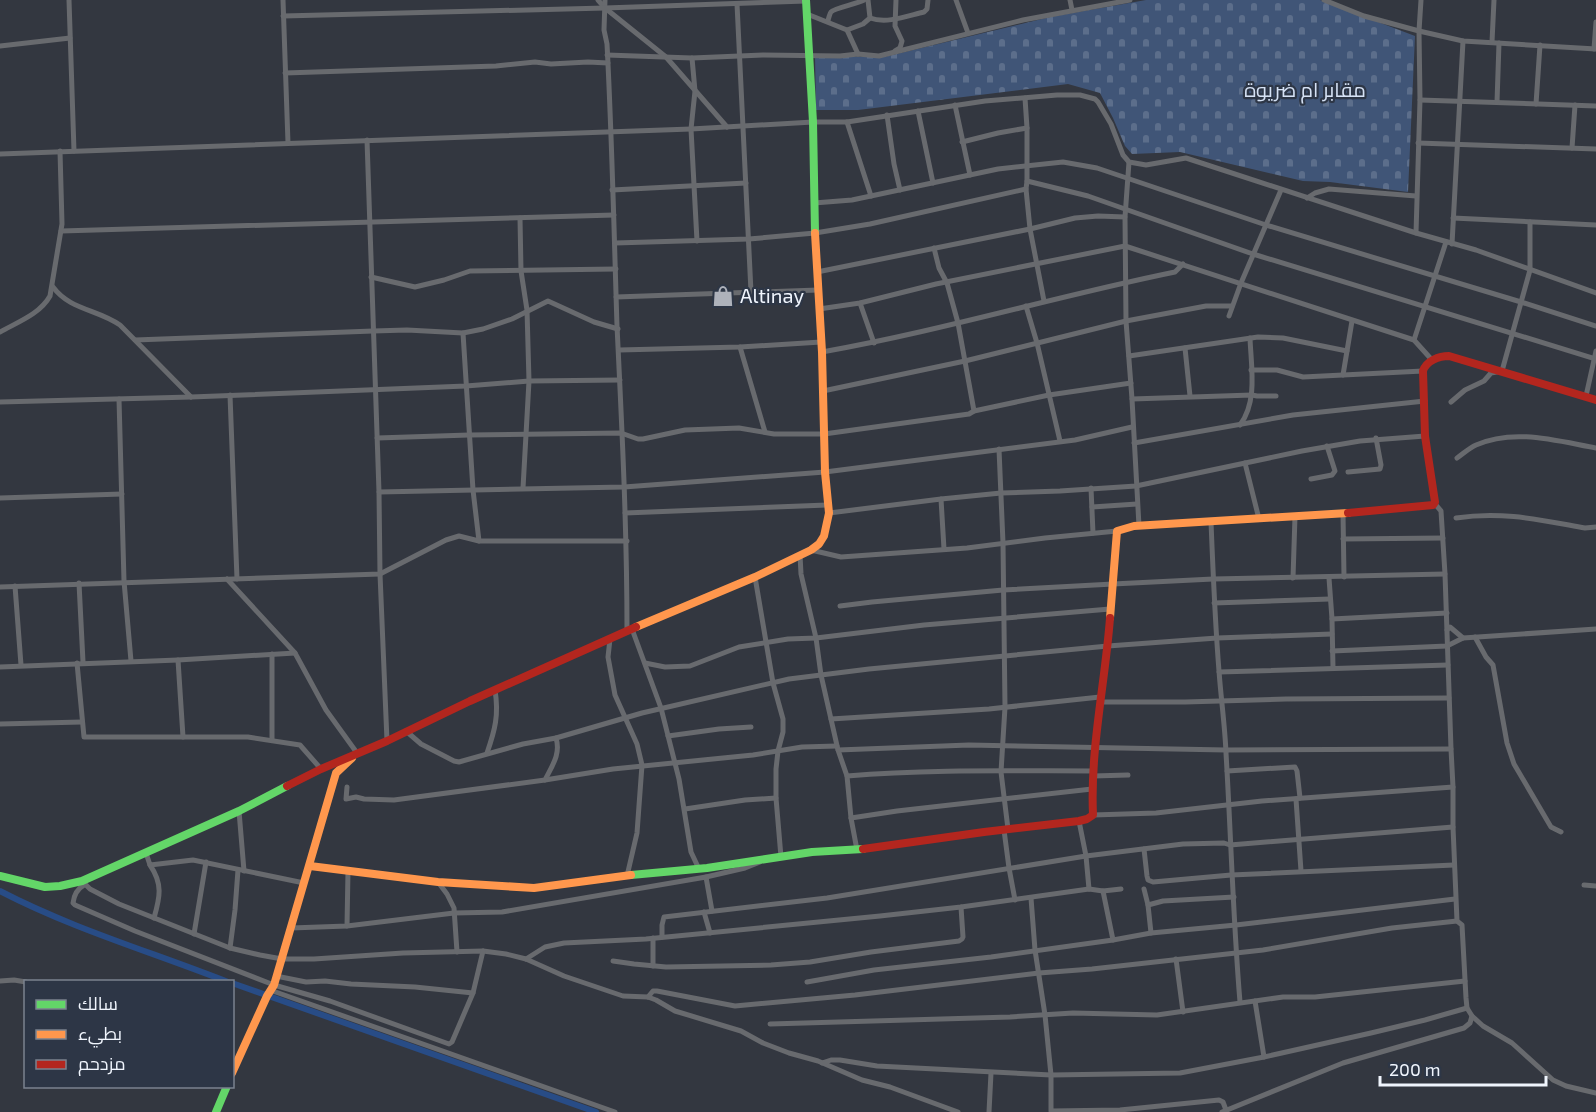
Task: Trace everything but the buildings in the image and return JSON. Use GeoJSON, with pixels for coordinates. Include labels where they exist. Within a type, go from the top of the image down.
{"type":"FeatureCollection","features":[{"type":"Feature","properties":{"kind":"street"},"geometry":{"type":"LineString","coordinates":[[69,0],[74,151]]}},
{"type":"Feature","properties":{"kind":"street"},"geometry":{"type":"LineString","coordinates":[[283,0],[288,143]]}},
{"type":"Feature","properties":{"kind":"street"},"geometry":{"type":"LineString","coordinates":[[598,0],[666,57],[728,127]]}},
{"type":"Feature","properties":{"kind":"street"},"geometry":{"type":"LineString","coordinates":[[605,0],[604,30],[611,131],[630,630],[661,708],[685,809],[691,852],[699,869]]}},
{"type":"Feature","properties":{"kind":"street"},"geometry":{"type":"LineString","coordinates":[[828,21],[831,12],[835,9],[866,0],[870,18]]}},
{"type":"Feature","properties":{"kind":"street"},"geometry":{"type":"LineString","coordinates":[[891,54],[900,48],[902,41],[895,26],[896,0]]}},
{"type":"Feature","properties":{"kind":"street"},"geometry":{"type":"LineString","coordinates":[[870,18],[880,21],[926,11],[928,0]]}},
{"type":"Feature","properties":{"kind":"street"},"geometry":{"type":"LineString","coordinates":[[956,0],[968,33]]}},
{"type":"Feature","properties":{"kind":"street"},"geometry":{"type":"LineString","coordinates":[[1070,0],[1072,10]]}},
{"type":"Feature","properties":{"kind":"street"},"geometry":{"type":"LineString","coordinates":[[607,55],[692,58],[858,54],[875,56],[1072,10],[1130,0]]}},
{"type":"Feature","properties":{"kind":"street"},"geometry":{"type":"LineString","coordinates":[[1324,0],[1364,16],[1463,41],[1595,49],[1596,22]]}},
{"type":"Feature","properties":{"kind":"street"},"geometry":{"type":"LineString","coordinates":[[1416,233],[1421,0]]}},
{"type":"Feature","properties":{"kind":"street"},"geometry":{"type":"LineString","coordinates":[[1494,0],[1497,102]]}},
{"type":"Feature","properties":{"kind":"street"},"geometry":{"type":"LineString","coordinates":[[0,876],[45,887],[83,883],[239,811],[321,769],[630,630],[755,577],[811,549],[819,544],[824,536],[828,509],[806,1],[283,15]]}},
{"type":"Feature","properties":{"kind":"street"},"geometry":{"type":"LineString","coordinates":[[737,4],[752,292]]}},
{"type":"Feature","properties":{"kind":"street"},"geometry":{"type":"LineString","coordinates":[[807,14],[848,30],[858,54]]}},
{"type":"Feature","properties":{"kind":"street"},"geometry":{"type":"LineString","coordinates":[[848,30],[863,24],[870,18]]}},
{"type":"Feature","properties":{"kind":"street"},"geometry":{"type":"LineString","coordinates":[[0,46],[70,38]]}},
{"type":"Feature","properties":{"kind":"street"},"geometry":{"type":"LineString","coordinates":[[1414,340],[1435,276],[1449,243],[1453,218],[1463,41]]}},
{"type":"Feature","properties":{"kind":"street"},"geometry":{"type":"LineString","coordinates":[[1536,104],[1540,45]]}},
{"type":"Feature","properties":{"kind":"street"},"geometry":{"type":"LineString","coordinates":[[692,58],[695,91],[691,129],[697,241]]}},
{"type":"Feature","properties":{"kind":"street"},"geometry":{"type":"LineString","coordinates":[[285,73],[496,66],[535,62],[608,63]]}},
{"type":"Feature","properties":{"kind":"street"},"geometry":{"type":"LineString","coordinates":[[0,153],[847,122],[955,105],[1080,94],[1098,102],[1123,155],[1129,162],[1146,165],[1186,158],[1416,233],[1476,250],[1596,293]]}},
{"type":"Feature","properties":{"kind":"street"},"geometry":{"type":"LineString","coordinates":[[1024,98],[1027,128],[1026,189],[1030,229],[1044,301]]}},
{"type":"Feature","properties":{"kind":"street"},"geometry":{"type":"LineString","coordinates":[[1420,100],[1596,106]]}},
{"type":"Feature","properties":{"kind":"street"},"geometry":{"type":"LineString","coordinates":[[955,105],[970,175]]}},
{"type":"Feature","properties":{"kind":"street"},"geometry":{"type":"LineString","coordinates":[[1572,148],[1575,105]]}},
{"type":"Feature","properties":{"kind":"street"},"geometry":{"type":"LineString","coordinates":[[918,111],[933,183]]}},
{"type":"Feature","properties":{"kind":"street"},"geometry":{"type":"LineString","coordinates":[[887,115],[900,190]]}},
{"type":"Feature","properties":{"kind":"street"},"geometry":{"type":"LineString","coordinates":[[847,122],[871,196]]}},
{"type":"Feature","properties":{"kind":"street"},"geometry":{"type":"LineString","coordinates":[[962,142],[1027,128]]}},
{"type":"Feature","properties":{"kind":"street"},"geometry":{"type":"LineString","coordinates":[[367,140],[387,741]]}},
{"type":"Feature","properties":{"kind":"street"},"geometry":{"type":"LineString","coordinates":[[1418,143],[1596,149]]}},
{"type":"Feature","properties":{"kind":"street"},"geometry":{"type":"LineString","coordinates":[[0,332],[43,306],[53,287],[61,231],[60,151]]}},
{"type":"Feature","properties":{"kind":"street"},"geometry":{"type":"LineString","coordinates":[[1129,162],[1125,213],[1126,321],[1139,525]]}},
{"type":"Feature","properties":{"kind":"street"},"geometry":{"type":"LineString","coordinates":[[814,203],[852,200],[998,169],[1069,163],[1097,168],[1266,225],[1596,326]]}},
{"type":"Feature","properties":{"kind":"street"},"geometry":{"type":"LineString","coordinates":[[1027,181],[1082,195],[1125,213],[1253,254],[1595,359]]}},
{"type":"Feature","properties":{"kind":"street"},"geometry":{"type":"LineString","coordinates":[[612,190],[746,183]]}},
{"type":"Feature","properties":{"kind":"street"},"geometry":{"type":"LineString","coordinates":[[615,243],[749,239],[815,233],[870,224],[1026,189]]}},
{"type":"Feature","properties":{"kind":"street"},"geometry":{"type":"LineString","coordinates":[[1307,198],[1329,189],[1416,196]]}},
{"type":"Feature","properties":{"kind":"street"},"geometry":{"type":"LineString","coordinates":[[1229,316],[1281,190]]}},
{"type":"Feature","properties":{"kind":"street"},"geometry":{"type":"LineString","coordinates":[[817,272],[1078,218],[1125,213]]}},
{"type":"Feature","properties":{"kind":"street"},"geometry":{"type":"LineString","coordinates":[[61,231],[614,215]]}},
{"type":"Feature","properties":{"kind":"street"},"geometry":{"type":"LineString","coordinates":[[520,218],[521,271],[527,310],[529,381],[523,488]]}},
{"type":"Feature","properties":{"kind":"street"},"geometry":{"type":"LineString","coordinates":[[1453,218],[1596,225]]}},
{"type":"Feature","properties":{"kind":"street"},"geometry":{"type":"LineString","coordinates":[[1502,371],[1530,270],[1530,222]]}},
{"type":"Feature","properties":{"kind":"street"},"geometry":{"type":"LineString","coordinates":[[819,309],[860,303],[936,284],[1125,246],[1414,340],[1432,360]]}},
{"type":"Feature","properties":{"kind":"street"},"geometry":{"type":"LineString","coordinates":[[934,248],[940,273],[946,283],[958,323],[974,411]]}},
{"type":"Feature","properties":{"kind":"street"},"geometry":{"type":"LineString","coordinates":[[822,352],[874,343],[1177,271],[1183,264]]}},
{"type":"Feature","properties":{"kind":"street"},"geometry":{"type":"LineString","coordinates":[[371,277],[415,286],[444,280],[470,271],[616,269]]}},
{"type":"Feature","properties":{"kind":"street"},"geometry":{"type":"LineString","coordinates":[[53,287],[57,293],[70,302],[109,317],[120,325],[191,397]]}},
{"type":"Feature","properties":{"kind":"street"},"geometry":{"type":"LineString","coordinates":[[616,297],[818,290]]}},
{"type":"Feature","properties":{"kind":"street"},"geometry":{"type":"LineString","coordinates":[[135,340],[407,330],[463,333],[512,319],[548,301],[594,322],[618,329]]}},
{"type":"Feature","properties":{"kind":"street"},"geometry":{"type":"LineString","coordinates":[[860,303],[874,343]]}},
{"type":"Feature","properties":{"kind":"street"},"geometry":{"type":"LineString","coordinates":[[1026,306],[1060,441]]}},
{"type":"Feature","properties":{"kind":"street"},"geometry":{"type":"LineString","coordinates":[[823,391],[965,361],[1126,321],[1206,306],[1232,306]]}},
{"type":"Feature","properties":{"kind":"street"},"geometry":{"type":"LineString","coordinates":[[1343,375],[1352,321]]}},
{"type":"Feature","properties":{"kind":"street"},"geometry":{"type":"LineString","coordinates":[[463,333],[478,541]]}},
{"type":"Feature","properties":{"kind":"street"},"geometry":{"type":"LineString","coordinates":[[1129,356],[1250,338],[1283,338],[1347,351]]}},
{"type":"Feature","properties":{"kind":"street"},"geometry":{"type":"LineString","coordinates":[[1240,425],[1246,417],[1252,395],[1250,338]]}},
{"type":"Feature","properties":{"kind":"street"},"geometry":{"type":"LineString","coordinates":[[619,350],[821,342]]}},
{"type":"Feature","properties":{"kind":"street"},"geometry":{"type":"LineString","coordinates":[[740,347],[765,432]]}},
{"type":"Feature","properties":{"kind":"street"},"geometry":{"type":"LineString","coordinates":[[1185,348],[1190,396]]}},
{"type":"Feature","properties":{"kind":"street"},"geometry":{"type":"LineString","coordinates":[[1586,396],[1596,351]]}},
{"type":"Feature","properties":{"kind":"street"},"geometry":{"type":"LineString","coordinates":[[1456,921],[1443,538],[1441,511],[1435,504],[1425,436],[1424,367],[1432,360],[1449,356],[1596,400]]}},
{"type":"Feature","properties":{"kind":"street"},"geometry":{"type":"LineString","coordinates":[[1251,370],[1277,370],[1303,377],[1423,371]]}},
{"type":"Feature","properties":{"kind":"street"},"geometry":{"type":"LineString","coordinates":[[1451,402],[1465,390],[1484,381],[1491,373],[1502,371]]}},
{"type":"Feature","properties":{"kind":"street"},"geometry":{"type":"LineString","coordinates":[[0,402],[375,390],[529,381],[620,380]]}},
{"type":"Feature","properties":{"kind":"street"},"geometry":{"type":"LineString","coordinates":[[377,438],[621,433],[638,439],[685,430],[739,428],[774,434],[824,434],[969,414],[1049,395],[1131,382]]}},
{"type":"Feature","properties":{"kind":"street"},"geometry":{"type":"LineString","coordinates":[[230,395],[237,579]]}},
{"type":"Feature","properties":{"kind":"street"},"geometry":{"type":"LineString","coordinates":[[1132,399],[1276,396]]}},
{"type":"Feature","properties":{"kind":"street"},"geometry":{"type":"LineString","coordinates":[[119,399],[124,581],[132,662]]}},
{"type":"Feature","properties":{"kind":"street"},"geometry":{"type":"LineString","coordinates":[[1134,443],[1293,415],[1425,401]]}},
{"type":"Feature","properties":{"kind":"street"},"geometry":{"type":"LineString","coordinates":[[379,492],[624,486],[825,472],[1075,440],[1132,427]]}},
{"type":"Feature","properties":{"kind":"street"},"geometry":{"type":"LineString","coordinates":[[625,513],[828,509],[1001,493],[1136,486],[1328,446],[1376,438],[1425,436]]}},
{"type":"Feature","properties":{"kind":"street"},"geometry":{"type":"LineString","coordinates":[[1457,458],[1474,445],[1497,437],[1523,436],[1596,448]]}},
{"type":"Feature","properties":{"kind":"street"},"geometry":{"type":"LineString","coordinates":[[1348,472],[1380,469],[1376,438]]}},
{"type":"Feature","properties":{"kind":"street"},"geometry":{"type":"LineString","coordinates":[[1311,479],[1334,474],[1328,446]]}},
{"type":"Feature","properties":{"kind":"street"},"geometry":{"type":"LineString","coordinates":[[999,449],[1003,543],[1005,707],[1001,772],[1009,868],[1015,900]]}},
{"type":"Feature","properties":{"kind":"street"},"geometry":{"type":"LineString","coordinates":[[1245,463],[1259,519]]}},
{"type":"Feature","properties":{"kind":"street"},"geometry":{"type":"LineString","coordinates":[[1091,489],[1093,533]]}},
{"type":"Feature","properties":{"kind":"street"},"geometry":{"type":"LineString","coordinates":[[0,498],[122,494]]}},
{"type":"Feature","properties":{"kind":"street"},"geometry":{"type":"LineString","coordinates":[[941,499],[944,549]]}},
{"type":"Feature","properties":{"kind":"street"},"geometry":{"type":"LineString","coordinates":[[1092,507],[1137,504]]}},
{"type":"Feature","properties":{"kind":"street"},"geometry":{"type":"LineString","coordinates":[[811,549],[841,557],[967,548],[1117,531],[1128,526],[1343,513],[1435,504]]}},
{"type":"Feature","properties":{"kind":"street"},"geometry":{"type":"LineString","coordinates":[[1343,513],[1344,577]]}},
{"type":"Feature","properties":{"kind":"street"},"geometry":{"type":"LineString","coordinates":[[1456,518],[1504,515],[1585,528],[1596,527]]}},
{"type":"Feature","properties":{"kind":"street"},"geometry":{"type":"LineString","coordinates":[[1293,578],[1295,516]]}},
{"type":"Feature","properties":{"kind":"street"},"geometry":{"type":"LineString","coordinates":[[1211,522],[1214,603],[1226,750],[1231,875],[1240,1002]]}},
{"type":"Feature","properties":{"kind":"street"},"geometry":{"type":"LineString","coordinates":[[1093,815],[1095,748],[1117,531]]}},
{"type":"Feature","properties":{"kind":"street"},"geometry":{"type":"LineString","coordinates":[[0,586],[380,574],[446,540],[459,536],[478,541],[627,541]]}},
{"type":"Feature","properties":{"kind":"street"},"geometry":{"type":"LineString","coordinates":[[1343,539],[1443,538]]}},
{"type":"Feature","properties":{"kind":"street"},"geometry":{"type":"LineString","coordinates":[[800,555],[801,574],[816,638],[821,675],[847,776],[857,850]]}},
{"type":"Feature","properties":{"kind":"street"},"geometry":{"type":"LineString","coordinates":[[840,606],[1004,590],[1113,584],[1213,579],[1445,574]]}},
{"type":"Feature","properties":{"kind":"street"},"geometry":{"type":"LineString","coordinates":[[755,577],[773,682],[783,719],[783,732],[776,769],[781,857]]}},
{"type":"Feature","properties":{"kind":"street"},"geometry":{"type":"LineString","coordinates":[[1329,578],[1333,668]]}},
{"type":"Feature","properties":{"kind":"street"},"geometry":{"type":"LineString","coordinates":[[227,579],[295,653],[326,710],[357,753]]}},
{"type":"Feature","properties":{"kind":"street"},"geometry":{"type":"LineString","coordinates":[[79,583],[84,737],[249,737],[272,740],[300,745],[321,769]]}},
{"type":"Feature","properties":{"kind":"street"},"geometry":{"type":"LineString","coordinates":[[15,586],[21,665]]}},
{"type":"Feature","properties":{"kind":"street"},"geometry":{"type":"LineString","coordinates":[[1214,603],[1330,599]]}},
{"type":"Feature","properties":{"kind":"street"},"geometry":{"type":"LineString","coordinates":[[645,663],[665,667],[690,666],[739,647],[788,639],[816,638],[1004,617],[1110,609]]}},
{"type":"Feature","properties":{"kind":"street"},"geometry":{"type":"LineString","coordinates":[[1332,620],[1447,613]]}},
{"type":"Feature","properties":{"kind":"street"},"geometry":{"type":"LineString","coordinates":[[1447,630],[1450,627],[1463,638]]}},
{"type":"Feature","properties":{"kind":"street"},"geometry":{"type":"LineString","coordinates":[[1332,651],[1447,646],[1463,638],[1596,629]]}},
{"type":"Feature","properties":{"kind":"street"},"geometry":{"type":"LineString","coordinates":[[406,731],[421,744],[459,762],[487,753],[556,738],[661,708],[773,682],[821,675],[1107,646],[1217,638],[1332,634]]}},
{"type":"Feature","properties":{"kind":"street"},"geometry":{"type":"LineString","coordinates":[[1475,637],[1493,665],[1507,743],[1514,764],[1551,827],[1561,832]]}},
{"type":"Feature","properties":{"kind":"street"},"geometry":{"type":"LineString","coordinates":[[610,639],[608,657],[615,695],[637,744],[642,765],[637,833],[627,876]]}},
{"type":"Feature","properties":{"kind":"street"},"geometry":{"type":"LineString","coordinates":[[0,667],[295,653]]}},
{"type":"Feature","properties":{"kind":"street"},"geometry":{"type":"LineString","coordinates":[[272,654],[272,740]]}},
{"type":"Feature","properties":{"kind":"street"},"geometry":{"type":"LineString","coordinates":[[178,660],[183,737]]}},
{"type":"Feature","properties":{"kind":"street"},"geometry":{"type":"LineString","coordinates":[[1219,672],[1448,665]]}},
{"type":"Feature","properties":{"kind":"street"},"geometry":{"type":"LineString","coordinates":[[487,753],[496,723],[495,690]]}},
{"type":"Feature","properties":{"kind":"street"},"geometry":{"type":"LineString","coordinates":[[831,719],[1100,700],[1221,702],[1286,699],[1449,698]]}},
{"type":"Feature","properties":{"kind":"street"},"geometry":{"type":"LineString","coordinates":[[0,724],[82,722]]}},
{"type":"Feature","properties":{"kind":"street"},"geometry":{"type":"LineString","coordinates":[[668,736],[751,727]]}},
{"type":"Feature","properties":{"kind":"street"},"geometry":{"type":"LineString","coordinates":[[545,780],[557,757],[559,746],[556,738]]}},
{"type":"Feature","properties":{"kind":"street"},"geometry":{"type":"LineString","coordinates":[[347,787],[346,799],[356,797],[394,800],[642,765],[719,759],[801,747],[969,745],[1226,750],[1451,749]]}},
{"type":"Feature","properties":{"kind":"street"},"geometry":{"type":"LineString","coordinates":[[236,1057],[272,988],[336,773],[357,753]]}},
{"type":"Feature","properties":{"kind":"street"},"geometry":{"type":"LineString","coordinates":[[1227,771],[1295,767],[1301,871]]}},
{"type":"Feature","properties":{"kind":"street"},"geometry":{"type":"LineString","coordinates":[[847,776],[878,773],[1001,772],[1128,775]]}},
{"type":"Feature","properties":{"kind":"street"},"geometry":{"type":"LineString","coordinates":[[310,866],[438,882],[534,888],[699,869],[812,852],[857,850],[1079,821],[1093,815],[1156,813],[1453,787]]}},
{"type":"Feature","properties":{"kind":"street"},"geometry":{"type":"LineString","coordinates":[[851,818],[1092,789]]}},
{"type":"Feature","properties":{"kind":"street"},"geometry":{"type":"LineString","coordinates":[[685,809],[776,798]]}},
{"type":"Feature","properties":{"kind":"street"},"geometry":{"type":"LineString","coordinates":[[230,948],[241,870],[242,838],[239,811]]}},
{"type":"Feature","properties":{"kind":"street"},"geometry":{"type":"LineString","coordinates":[[1079,821],[1086,856],[1089,889]]}},
{"type":"Feature","properties":{"kind":"street"},"geometry":{"type":"LineString","coordinates":[[662,937],[664,917],[827,898],[1086,856],[1183,844],[1224,843],[1230,845],[1453,827]]}},
{"type":"Feature","properties":{"kind":"street"},"geometry":{"type":"LineString","coordinates":[[1144,849],[1147,876],[1151,882],[1301,871],[1454,865]]}},
{"type":"Feature","properties":{"kind":"street"},"geometry":{"type":"LineString","coordinates":[[146,853],[156,874],[159,891],[154,918]]}},
{"type":"Feature","properties":{"kind":"street"},"geometry":{"type":"LineString","coordinates":[[291,928],[347,926],[454,913],[502,912],[706,877],[746,868],[767,859]]}},
{"type":"Feature","properties":{"kind":"street"},"geometry":{"type":"LineString","coordinates":[[150,865],[181,861],[206,862],[304,883]]}},
{"type":"Feature","properties":{"kind":"street"},"geometry":{"type":"LineString","coordinates":[[194,934],[206,862]]}},
{"type":"Feature","properties":{"kind":"street"},"geometry":{"type":"LineString","coordinates":[[347,926],[348,871]]}},
{"type":"Feature","properties":{"kind":"street"},"geometry":{"type":"LineString","coordinates":[[706,877],[712,911]]}},
{"type":"Feature","properties":{"kind":"street"},"geometry":{"type":"LineString","coordinates":[[438,882],[452,902],[457,952]]}},
{"type":"Feature","properties":{"kind":"street"},"geometry":{"type":"LineString","coordinates":[[83,883],[119,904],[230,948],[282,959],[483,951],[506,954],[623,996],[648,997],[657,1000],[675,1011],[741,1031],[772,1046],[862,1080],[890,1087],[958,1112]]}},
{"type":"Feature","properties":{"kind":"street"},"geometry":{"type":"LineString","coordinates":[[83,883],[76,893],[75,905],[135,931],[272,988],[615,1112]]}},
{"type":"Feature","properties":{"kind":"street"},"geometry":{"type":"LineString","coordinates":[[1584,885],[1596,887]]}},
{"type":"Feature","properties":{"kind":"street"},"geometry":{"type":"LineString","coordinates":[[525,959],[545,947],[564,943],[710,933],[961,907],[1089,889],[1103,891],[1121,889]]}},
{"type":"Feature","properties":{"kind":"street"},"geometry":{"type":"LineString","coordinates":[[1144,889],[1151,933]]}},
{"type":"Feature","properties":{"kind":"street"},"geometry":{"type":"LineString","coordinates":[[1103,891],[1113,940]]}},
{"type":"Feature","properties":{"kind":"street"},"geometry":{"type":"LineString","coordinates":[[1148,905],[1162,901],[1234,897]]}},
{"type":"Feature","properties":{"kind":"street"},"geometry":{"type":"LineString","coordinates":[[1031,898],[1035,950],[1051,1075],[1051,1111],[1120,1111],[1219,1100],[1223,1102],[1224,1111],[1343,1064],[1464,1028],[1468,1026],[1472,1016]]}},
{"type":"Feature","properties":{"kind":"street"},"geometry":{"type":"LineString","coordinates":[[807,982],[874,970],[991,957],[1151,933],[1455,899]]}},
{"type":"Feature","properties":{"kind":"street"},"geometry":{"type":"LineString","coordinates":[[613,961],[653,966],[730,966],[810,962],[959,941],[963,937],[961,907]]}},
{"type":"Feature","properties":{"kind":"street"},"geometry":{"type":"LineString","coordinates":[[704,912],[710,933]]}},
{"type":"Feature","properties":{"kind":"street"},"geometry":{"type":"LineString","coordinates":[[648,997],[653,991],[657,991],[735,1006],[864,994],[1278,948],[1392,928],[1456,921],[1462,925],[1467,1008],[1472,1016],[1483,1026],[1512,1043],[1553,1080],[1566,1086],[1596,1093]]}},
{"type":"Feature","properties":{"kind":"street"},"geometry":{"type":"LineString","coordinates":[[652,938],[653,966]]}},
{"type":"Feature","properties":{"kind":"street"},"geometry":{"type":"LineString","coordinates":[[272,988],[330,1001],[448,1044],[453,1042],[473,993],[483,951]]}},
{"type":"Feature","properties":{"kind":"street"},"geometry":{"type":"LineString","coordinates":[[1176,959],[1183,1012]]}},
{"type":"Feature","properties":{"kind":"street"},"geometry":{"type":"LineString","coordinates":[[276,976],[306,982],[325,981],[473,993]]}},
{"type":"Feature","properties":{"kind":"street"},"geometry":{"type":"LineString","coordinates":[[0,981],[24,982]]}},
{"type":"Feature","properties":{"kind":"street"},"geometry":{"type":"LineString","coordinates":[[770,1024],[1073,1013],[1157,1015],[1283,997],[1315,997],[1465,981]]}},
{"type":"Feature","properties":{"kind":"street"},"geometry":{"type":"LineString","coordinates":[[1255,1001],[1264,1057]]}},
{"type":"Feature","properties":{"kind":"street"},"geometry":{"type":"LineString","coordinates":[[822,1063],[840,1060],[877,1066],[1051,1075],[1179,1073],[1264,1057],[1397,1027],[1467,1008]]}},
{"type":"Feature","properties":{"kind":"street"},"geometry":{"type":"LineString","coordinates":[[989,1112],[991,1073]]}},
{"type":"Feature","properties":{"kind":"street"},"geometry":{"type":"LineString","coordinates":[[216,1112],[226,1088]]}},
{"type":"Feature","properties":{"kind":"green space","name":"مقابر ام ضريوة"},"geometry":{"type":"Polygon","coordinates":[[[1146,0],[1320,0],[1415,36],[1408,192],[1330,182],[1303,181],[1180,152],[1132,154],[1125,146],[1100,93],[1068,84],[858,110],[816,110],[815,56],[884,57],[1050,17],[1146,0]]]}},
{"type":"Feature","properties":{"kind":"waterway"},"geometry":{"type":"LineString","coordinates":[[0,891],[84,929],[223,980]]}},
{"type":"Feature","properties":{"kind":"waterway"},"geometry":{"type":"LineString","coordinates":[[234,984],[596,1112]]}},
{"type":"Feature","properties":{"kind":"traffic: fast"},"geometry":{"type":"LineString","coordinates":[[806,0],[813,122],[815,233]]}},
{"type":"Feature","properties":{"kind":"traffic: fast"},"geometry":{"type":"LineString","coordinates":[[0,876],[45,887],[82,881],[239,811],[287,786]]}},
{"type":"Feature","properties":{"kind":"traffic: fast"},"geometry":{"type":"LineString","coordinates":[[631,875],[707,868],[812,852],[863,849]]}},
{"type":"Feature","properties":{"kind":"traffic: fast"},"geometry":{"type":"LineString","coordinates":[[216,1112],[226,1088]]}},
{"type":"Feature","properties":{"kind":"traffic: slow"},"geometry":{"type":"LineString","coordinates":[[636,627],[755,577],[811,550],[824,536],[829,513],[825,472],[822,352],[815,233]]}},
{"type":"Feature","properties":{"kind":"traffic: slow"},"geometry":{"type":"LineString","coordinates":[[1110,618],[1117,531],[1134,526],[1348,513]]}},
{"type":"Feature","properties":{"kind":"traffic: slow"},"geometry":{"type":"LineString","coordinates":[[234,1069],[274,985],[336,773],[352,758]]}},
{"type":"Feature","properties":{"kind":"traffic: slow"},"geometry":{"type":"LineString","coordinates":[[310,866],[438,882],[534,888],[631,875]]}},
{"type":"Feature","properties":{"kind":"traffic: jam"},"geometry":{"type":"LineString","coordinates":[[1348,513],[1433,505],[1435,502],[1425,436],[1423,371],[1433,360],[1449,356],[1596,400]]}},
{"type":"Feature","properties":{"kind":"traffic: jam"},"geometry":{"type":"LineString","coordinates":[[863,849],[1079,821],[1093,815],[1096,741],[1110,618]]}},
{"type":"Feature","properties":{"kind":"traffic: jam"},"geometry":{"type":"LineString","coordinates":[[287,786],[636,627]]}},
{"type":"Feature","properties":{"kind":"place","name":"Altinay"},"geometry":{"type":"Point","coordinates":[723,296]}}]}
